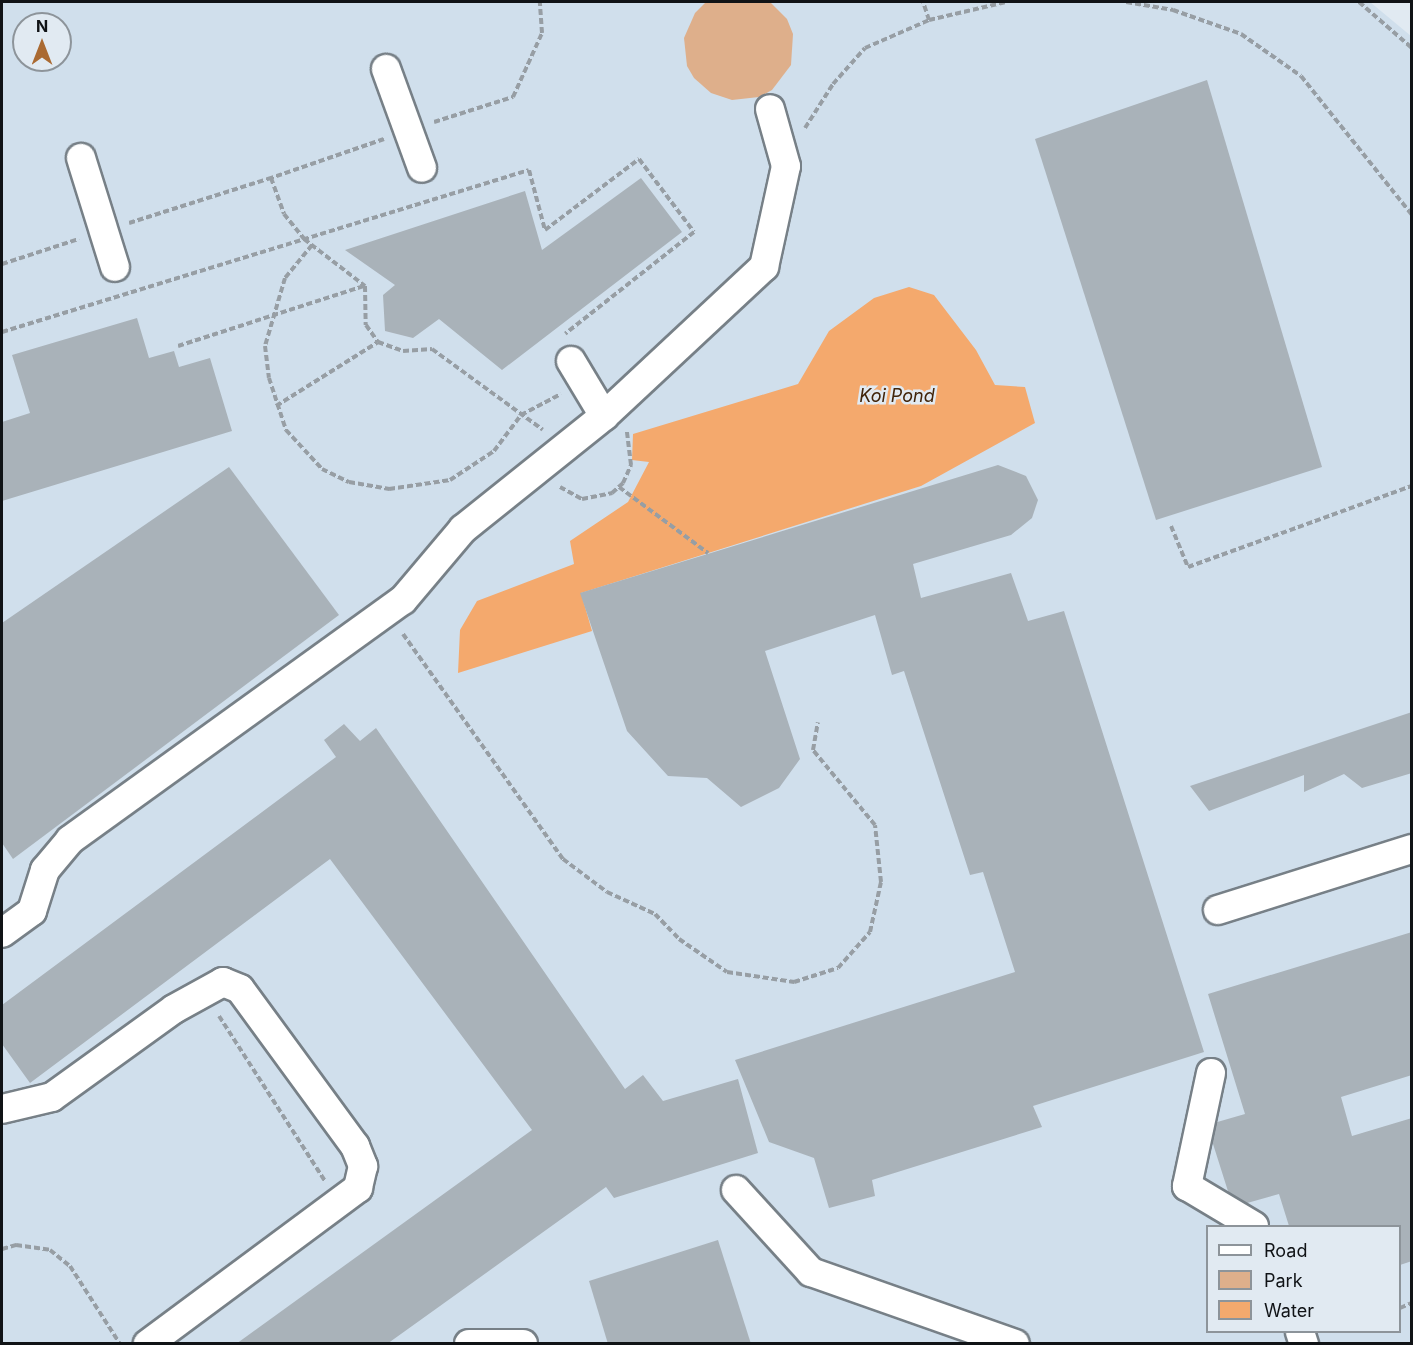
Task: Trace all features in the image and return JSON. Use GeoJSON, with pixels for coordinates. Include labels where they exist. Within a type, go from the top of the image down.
{"type":"FeatureCollection","features":[{"type":"Feature","properties":{"kind":"lane"},"geometry":{"type":"LineString","coordinates":[[386,69],[422,168]]}},
{"type":"Feature","properties":{"kind":"lane"},"geometry":{"type":"LineString","coordinates":[[2,933],[32,911],[45,870],[70,840],[387,611],[497,498],[604,416],[764,267],[786,166],[770,109]]}},
{"type":"Feature","properties":{"kind":"lane"},"geometry":{"type":"LineString","coordinates":[[81,158],[115,267]]}},
{"type":"Feature","properties":{"kind":"lane"},"geometry":{"type":"LineString","coordinates":[[563,361],[604,416]]}},
{"type":"Feature","properties":{"kind":"lane"},"geometry":{"type":"LineString","coordinates":[[1218,910],[1412,849]]}},
{"type":"Feature","properties":{"kind":"lane"},"geometry":{"type":"LineString","coordinates":[[2,1109],[52,1097],[202,990],[223,982],[240,989],[355,1146],[363,1166],[358,1188],[148,1344]]}},
{"type":"Feature","properties":{"kind":"lane"},"geometry":{"type":"LineString","coordinates":[[1211,1073],[1187,1186],[1251,1225]]}},
{"type":"Feature","properties":{"kind":"lane"},"geometry":{"type":"LineString","coordinates":[[736,1190],[811,1272],[1015,1344]]}},
{"type":"Feature","properties":{"kind":"lane"},"geometry":{"type":"LineString","coordinates":[[469,1344],[523,1344]]}},
{"type":"Feature","properties":{"kind":"path"},"geometry":{"type":"LineString","coordinates":[[2,264],[271,178],[408,130],[513,97],[542,33],[540,2]]}},
{"type":"Feature","properties":{"kind":"path"},"geometry":{"type":"LineString","coordinates":[[929,20],[1006,2]]}},
{"type":"Feature","properties":{"kind":"path"},"geometry":{"type":"LineString","coordinates":[[1126,2],[1173,10],[1241,34],[1301,76],[1412,215]]}},
{"type":"Feature","properties":{"kind":"path"},"geometry":{"type":"LineString","coordinates":[[1359,2],[1412,48]]}},
{"type":"Feature","properties":{"kind":"path"},"geometry":{"type":"LineString","coordinates":[[2,332],[529,170],[545,230],[639,159],[694,232],[563,361],[565,393],[569,401]]}},
{"type":"Feature","properties":{"kind":"path"},"geometry":{"type":"LineString","coordinates":[[271,178],[284,214],[304,239],[365,286]]}},
{"type":"Feature","properties":{"kind":"path"},"geometry":{"type":"LineString","coordinates":[[312,245],[285,278],[271,318],[265,346],[276,406],[286,430],[322,469],[349,482],[389,489],[450,480],[494,451],[521,415],[565,393]]}},
{"type":"Feature","properties":{"kind":"path"},"geometry":{"type":"LineString","coordinates":[[178,346],[365,286]]}},
{"type":"Feature","properties":{"kind":"path"},"geometry":{"type":"LineString","coordinates":[[365,286],[366,325],[378,342],[402,351],[432,349],[550,436]]}},
{"type":"Feature","properties":{"kind":"path"},"geometry":{"type":"LineString","coordinates":[[276,406],[378,342]]}},
{"type":"Feature","properties":{"kind":"path"},"geometry":{"type":"LineString","coordinates":[[1171,526],[1188,567],[1412,486]]}},
{"type":"Feature","properties":{"kind":"path"},"geometry":{"type":"LineString","coordinates":[[619,487],[708,553]]}},
{"type":"Feature","properties":{"kind":"path"},"geometry":{"type":"LineString","coordinates":[[387,611],[563,859],[607,892],[655,914],[679,939],[727,972],[794,982],[838,968],[870,932],[881,882],[875,825],[813,750],[818,722]]}},
{"type":"Feature","properties":{"kind":"path"},"geometry":{"type":"LineString","coordinates":[[202,990],[339,1203]]}},
{"type":"Feature","properties":{"kind":"path"},"geometry":{"type":"LineString","coordinates":[[2,1248],[16,1245],[50,1250],[70,1266],[120,1344]]}},
{"type":"Feature","properties":{"kind":"shaded area"},"geometry":{"type":"Polygon","coordinates":[[[2,2],[1370,2],[1411,36],[1411,1343],[2,1344],[2,2]]]}},
{"type":"Feature","properties":{"kind":"green space"},"geometry":{"type":"Polygon","coordinates":[[[706,2],[770,2],[787,19],[793,34],[791,65],[772,90],[759,97],[732,100],[711,93],[694,78],[687,66],[684,38],[695,13],[706,2]]]}},
{"type":"Feature","properties":{"kind":"water","name":"Koi Pond"},"geometry":{"type":"Polygon","coordinates":[[[909,287],[934,295],[976,350],[995,385],[1025,387],[1035,423],[921,486],[581,593],[592,631],[458,673],[460,630],[477,601],[574,564],[570,541],[628,502],[649,462],[632,460],[633,434],[798,384],[829,331],[874,298],[909,287]]]}},
{"type":"Feature","properties":{"kind":"building"},"geometry":{"type":"Polygon","coordinates":[[[1207,80],[1322,467],[1156,520],[1035,139],[1207,80]]]}},
{"type":"Feature","properties":{"kind":"building"},"geometry":{"type":"Polygon","coordinates":[[[641,178],[682,232],[502,370],[439,319],[413,338],[385,331],[383,295],[395,285],[345,250],[525,191],[542,250],[641,178]]]}},
{"type":"Feature","properties":{"kind":"building"},"geometry":{"type":"Polygon","coordinates":[[[137,318],[149,358],[174,351],[179,367],[210,358],[232,431],[2,501],[2,422],[30,413],[12,355],[137,318]]]}},
{"type":"Feature","properties":{"kind":"building"},"geometry":{"type":"Polygon","coordinates":[[[998,465],[1026,476],[1038,500],[1032,518],[1011,535],[913,564],[921,598],[1011,573],[1028,621],[1064,611],[1204,1052],[1033,1106],[1042,1127],[872,1180],[875,1196],[829,1208],[814,1158],[769,1142],[735,1060],[1015,972],[983,872],[970,875],[904,671],[892,675],[875,615],[765,651],[800,759],[779,788],[741,807],[707,778],[668,776],[627,731],[580,593],[998,465]]]}},
{"type":"Feature","properties":{"kind":"building"},"geometry":{"type":"Polygon","coordinates":[[[229,467],[339,615],[13,859],[2,843],[2,623],[229,467]]]}},
{"type":"Feature","properties":{"kind":"building"},"geometry":{"type":"Polygon","coordinates":[[[1412,712],[1412,773],[1362,788],[1344,774],[1304,792],[1304,775],[1209,811],[1190,786],[1412,712]]]}},
{"type":"Feature","properties":{"kind":"building"},"geometry":{"type":"Polygon","coordinates":[[[344,724],[360,741],[376,728],[625,1089],[643,1075],[663,1101],[738,1079],[758,1153],[614,1198],[606,1187],[387,1344],[236,1344],[532,1130],[330,859],[30,1083],[2,1044],[2,1005],[336,757],[324,740],[344,724]]]}},
{"type":"Feature","properties":{"kind":"building"},"geometry":{"type":"Polygon","coordinates":[[[1412,932],[1412,1075],[1341,1097],[1352,1136],[1412,1118],[1412,1261],[1401,1265],[1401,1225],[1289,1225],[1279,1194],[1233,1207],[1207,1125],[1245,1114],[1208,994],[1412,932]]]}},
{"type":"Feature","properties":{"kind":"building"},"geometry":{"type":"Polygon","coordinates":[[[718,1240],[751,1344],[608,1344],[589,1281],[718,1240]]]}}]}
